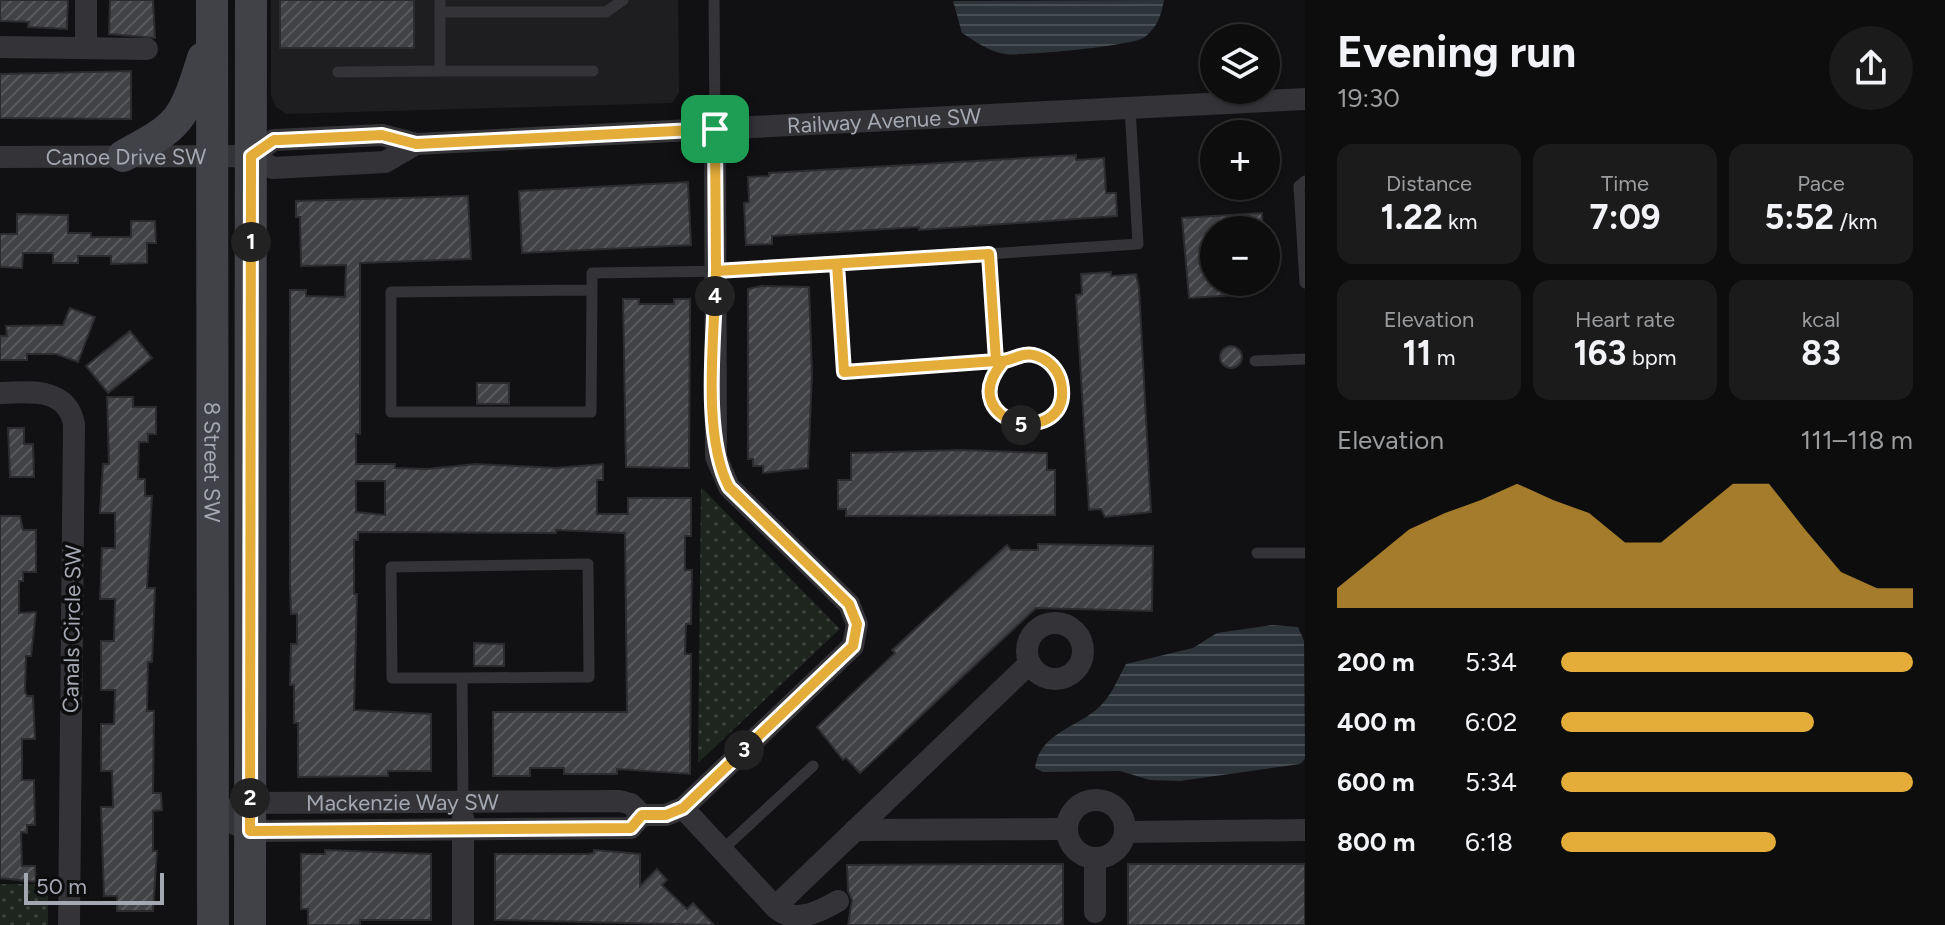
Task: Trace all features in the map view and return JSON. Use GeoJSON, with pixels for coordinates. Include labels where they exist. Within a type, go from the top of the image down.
{"type":"FeatureCollection","features":[{"type":"Feature","properties":{"kind":"main road","name":"8 Street SW"},"geometry":{"type":"LineString","coordinates":[[212,0],[213,925]]}},
{"type":"Feature","properties":{"kind":"main road","name":"8 Street SW"},"geometry":{"type":"LineString","coordinates":[[250,925],[251,0]]}},
{"type":"Feature","properties":{"kind":"main road"},"geometry":{"type":"LineString","coordinates":[[123,156],[168,132],[180,119],[187,108],[211,32]]}},
{"type":"Feature","properties":{"kind":"street"},"geometry":{"type":"LineString","coordinates":[[86,0],[86,48]]}},
{"type":"Feature","properties":{"kind":"street"},"geometry":{"type":"LineString","coordinates":[[0,47],[147,49]]}},
{"type":"Feature","properties":{"kind":"street","name":"Railway Avenue SW"},"geometry":{"type":"LineString","coordinates":[[251,156],[274,140],[382,135],[416,144],[1305,99]]}},
{"type":"Feature","properties":{"kind":"street"},"geometry":{"type":"LineString","coordinates":[[715,129],[713,434],[722,474],[729,487],[849,604],[857,624],[857,635],[853,646],[683,808],[782,914],[797,916],[820,911],[838,901]]}},
{"type":"Feature","properties":{"kind":"street","name":"Canoe Drive SW"},"geometry":{"type":"LineString","coordinates":[[0,157],[251,156]]}},
{"type":"Feature","properties":{"kind":"street","name":"Canals Circle SW"},"geometry":{"type":"LineString","coordinates":[[0,393],[41,392],[54,396],[65,403],[74,424],[69,925]]}},
{"type":"Feature","properties":{"kind":"street"},"geometry":{"type":"LineString","coordinates":[[775,907],[1030,663]]}},
{"type":"Feature","properties":{"kind":"street"},"geometry":{"type":"LineString","coordinates":[[1097,799],[1118,809],[1126,832],[1116,851],[1095,859],[1075,850],[1066,829],[1075,807],[1097,799]]}},
{"type":"Feature","properties":{"kind":"street","name":"Mackenzie Way SW"},"geometry":{"type":"LineString","coordinates":[[250,817],[463,802],[620,801],[631,804],[642,815],[666,815],[683,808]]}},
{"type":"Feature","properties":{"kind":"street"},"geometry":{"type":"LineString","coordinates":[[463,802],[463,925]]}},
{"type":"Feature","properties":{"kind":"street","name":"Mackenzie Way SW"},"geometry":{"type":"LineString","coordinates":[[213,814],[463,830],[619,830],[631,828],[642,815]]}},
{"type":"Feature","properties":{"kind":"street"},"geometry":{"type":"LineString","coordinates":[[855,830],[1066,829]]}},
{"type":"Feature","properties":{"kind":"street"},"geometry":{"type":"LineString","coordinates":[[1126,832],[1305,830]]}},
{"type":"Feature","properties":{"kind":"street"},"geometry":{"type":"LineString","coordinates":[[1095,859],[1095,912]]}},
{"type":"Feature","properties":{"kind":"lane"},"geometry":{"type":"LineString","coordinates":[[440,71],[440,6],[606,12],[623,0]]}},
{"type":"Feature","properties":{"kind":"lane"},"geometry":{"type":"LineString","coordinates":[[714,0],[715,129]]}},
{"type":"Feature","properties":{"kind":"lane"},"geometry":{"type":"LineString","coordinates":[[338,72],[593,71]]}},
{"type":"Feature","properties":{"kind":"lane"},"geometry":{"type":"LineString","coordinates":[[592,290],[391,292],[391,412],[591,412],[592,290],[592,273],[716,271],[1138,244],[1130,108]]}},
{"type":"Feature","properties":{"kind":"lane"},"geometry":{"type":"LineString","coordinates":[[1305,181],[1299,186],[1305,283]]}},
{"type":"Feature","properties":{"kind":"lane"},"geometry":{"type":"LineString","coordinates":[[837,264],[844,372],[999,362],[1024,354],[1035,355],[1055,368],[1060,378],[1060,401],[1046,419],[1023,425],[1012,422],[995,407],[991,383],[999,362],[989,254]]}},
{"type":"Feature","properties":{"kind":"lane"},"geometry":{"type":"LineString","coordinates":[[1255,361],[1305,359]]}},
{"type":"Feature","properties":{"kind":"lane"},"geometry":{"type":"LineString","coordinates":[[1257,553],[1305,553]]}},
{"type":"Feature","properties":{"kind":"lane"},"geometry":{"type":"LineString","coordinates":[[588,564],[589,677],[462,678],[392,678],[391,567],[588,564]]}},
{"type":"Feature","properties":{"kind":"lane"},"geometry":{"type":"LineString","coordinates":[[462,678],[463,802]]}},
{"type":"Feature","properties":{"kind":"lane"},"geometry":{"type":"LineString","coordinates":[[722,850],[813,766]]}},
{"type":"Feature","properties":{"kind":"shaded area"},"geometry":{"type":"Polygon","coordinates":[[[271,0],[678,0],[679,93],[672,103],[286,114],[276,107],[271,96],[271,0]]]}},
{"type":"Feature","properties":{"kind":"shaded area"},"geometry":{"type":"Polygon","coordinates":[[[1164,0],[1156,25],[1145,37],[1137,40],[1078,50],[1016,54],[993,51],[962,33],[953,1],[1164,0]]]}},
{"type":"Feature","properties":{"kind":"shaded area"},"geometry":{"type":"Polygon","coordinates":[[[701,487],[840,629],[698,763],[701,487]]]}},
{"type":"Feature","properties":{"kind":"shaded area"},"geometry":{"type":"Polygon","coordinates":[[[1272,625],[1298,627],[1304,641],[1305,759],[1300,764],[1180,781],[1150,780],[1120,771],[1043,772],[1035,768],[1038,755],[1053,737],[1104,702],[1126,664],[1193,648],[1217,633],[1272,625]]]}},
{"type":"Feature","properties":{"kind":"shaded area"},"geometry":{"type":"Polygon","coordinates":[[[0,884],[48,884],[48,925],[0,925],[0,884]]]}},
{"type":"Feature","properties":{"kind":"building"},"geometry":{"type":"Polygon","coordinates":[[[0,0],[68,0],[67,29],[28,27],[29,22],[0,21],[0,0]]]}},
{"type":"Feature","properties":{"kind":"building"},"geometry":{"type":"Polygon","coordinates":[[[110,0],[153,0],[155,38],[109,34],[110,0]]]}},
{"type":"Feature","properties":{"kind":"building"},"geometry":{"type":"Polygon","coordinates":[[[280,0],[414,0],[414,48],[280,48],[280,0]]]}},
{"type":"Feature","properties":{"kind":"building"},"geometry":{"type":"Polygon","coordinates":[[[131,71],[131,119],[0,118],[0,74],[131,71]]]}},
{"type":"Feature","properties":{"kind":"building"},"geometry":{"type":"Polygon","coordinates":[[[1076,155],[1076,160],[1104,158],[1106,193],[1116,193],[1117,216],[919,230],[919,227],[772,236],[772,244],[746,245],[744,203],[749,202],[748,177],[769,176],[769,173],[1076,155]]]}},
{"type":"Feature","properties":{"kind":"building"},"geometry":{"type":"Polygon","coordinates":[[[688,182],[691,245],[522,253],[519,191],[688,182]]]}},
{"type":"Feature","properties":{"kind":"building"},"geometry":{"type":"Polygon","coordinates":[[[468,196],[471,259],[360,263],[360,434],[356,434],[356,464],[395,464],[395,468],[427,469],[476,464],[556,468],[603,464],[603,480],[597,480],[597,514],[628,514],[628,498],[691,498],[691,536],[685,536],[685,570],[692,570],[691,624],[686,624],[685,654],[691,654],[690,774],[617,769],[617,774],[564,774],[564,768],[530,768],[530,776],[493,776],[493,712],[627,712],[625,533],[556,530],[556,533],[358,532],[358,540],[354,540],[354,594],[357,594],[354,710],[431,714],[431,771],[388,771],[388,776],[298,777],[298,723],[294,723],[294,685],[290,685],[291,644],[297,644],[297,614],[291,614],[290,585],[290,290],[306,290],[306,296],[345,297],[346,265],[301,266],[300,217],[296,217],[296,201],[468,196]],[[356,481],[356,512],[385,515],[385,481],[356,481]]]}},
{"type":"Feature","properties":{"kind":"building"},"geometry":{"type":"Polygon","coordinates":[[[1262,213],[1262,216],[1214,216],[1262,213]]]}},
{"type":"Feature","properties":{"kind":"building"},"geometry":{"type":"Polygon","coordinates":[[[17,214],[68,215],[68,233],[91,233],[91,237],[131,237],[131,221],[155,221],[156,243],[147,243],[147,263],[111,264],[111,256],[78,256],[78,263],[53,263],[53,253],[23,253],[22,268],[0,267],[0,234],[17,234],[17,214]]]}},
{"type":"Feature","properties":{"kind":"building"},"geometry":{"type":"Polygon","coordinates":[[[1200,217],[1200,296],[1222,296],[1189,298],[1182,218],[1200,217]]]}},
{"type":"Feature","properties":{"kind":"building"},"geometry":{"type":"Polygon","coordinates":[[[1111,272],[1111,276],[1136,274],[1139,288],[1151,512],[1105,517],[1101,509],[1089,510],[1076,295],[1082,294],[1081,274],[1111,272]]]}},
{"type":"Feature","properties":{"kind":"building"},"geometry":{"type":"Polygon","coordinates":[[[761,286],[809,287],[812,374],[808,468],[763,473],[763,466],[753,466],[753,459],[748,459],[748,289],[761,286]]]}},
{"type":"Feature","properties":{"kind":"building"},"geometry":{"type":"Polygon","coordinates":[[[623,299],[639,299],[639,304],[674,304],[674,299],[690,299],[689,468],[626,467],[623,299]]]}},
{"type":"Feature","properties":{"kind":"building"},"geometry":{"type":"Polygon","coordinates":[[[70,308],[95,317],[78,362],[56,354],[27,354],[27,360],[0,360],[0,336],[7,336],[6,326],[63,325],[70,308]]]}},
{"type":"Feature","properties":{"kind":"building"},"geometry":{"type":"Polygon","coordinates":[[[130,331],[152,358],[108,393],[86,366],[130,331]]]}},
{"type":"Feature","properties":{"kind":"building"},"geometry":{"type":"Polygon","coordinates":[[[1231,346],[1239,349],[1242,357],[1239,365],[1231,368],[1223,365],[1220,357],[1223,349],[1231,346]]]}},
{"type":"Feature","properties":{"kind":"building"},"geometry":{"type":"Polygon","coordinates":[[[477,383],[509,383],[509,404],[477,404],[477,383]]]}},
{"type":"Feature","properties":{"kind":"building"},"geometry":{"type":"Polygon","coordinates":[[[107,397],[133,397],[133,407],[156,407],[156,434],[148,434],[148,442],[139,442],[138,479],[145,479],[145,496],[152,496],[147,588],[155,588],[147,711],[154,711],[153,793],[161,793],[162,810],[153,811],[153,851],[157,851],[153,911],[117,911],[117,896],[104,896],[101,807],[113,807],[112,771],[101,771],[101,724],[114,724],[115,690],[101,690],[101,641],[114,641],[115,599],[100,599],[102,548],[115,548],[115,513],[100,513],[103,464],[109,464],[107,397]]]}},
{"type":"Feature","properties":{"kind":"building"},"geometry":{"type":"Polygon","coordinates":[[[8,428],[24,428],[24,444],[33,444],[34,477],[10,477],[8,428]]]}},
{"type":"Feature","properties":{"kind":"building"},"geometry":{"type":"Polygon","coordinates":[[[961,450],[1047,453],[1047,470],[1055,470],[1055,515],[846,516],[846,509],[838,509],[838,480],[851,480],[851,453],[961,450]]]}},
{"type":"Feature","properties":{"kind":"building"},"geometry":{"type":"Polygon","coordinates":[[[0,516],[20,516],[23,530],[36,530],[36,572],[23,572],[23,581],[19,581],[19,613],[36,612],[31,656],[26,656],[25,691],[27,696],[33,696],[35,739],[22,739],[22,780],[34,780],[35,825],[27,825],[27,833],[21,832],[22,866],[35,866],[36,882],[0,878],[0,516]]]}},
{"type":"Feature","properties":{"kind":"building"},"geometry":{"type":"Polygon","coordinates":[[[1038,544],[1153,546],[1152,611],[1036,608],[860,773],[846,758],[843,760],[817,727],[895,653],[892,650],[1007,545],[1011,550],[1038,550],[1038,544]]]}},
{"type":"Feature","properties":{"kind":"building"},"geometry":{"type":"Polygon","coordinates":[[[474,643],[504,644],[504,666],[474,666],[474,643]]]}},
{"type":"Feature","properties":{"kind":"building"},"geometry":{"type":"Polygon","coordinates":[[[325,850],[431,854],[431,920],[360,920],[360,925],[308,925],[308,909],[301,909],[301,854],[325,854],[325,850]]]}},
{"type":"Feature","properties":{"kind":"building"},"geometry":{"type":"Polygon","coordinates":[[[594,850],[640,854],[640,886],[657,869],[667,880],[662,885],[687,909],[693,903],[714,925],[495,920],[495,854],[587,854],[594,853],[594,850]]]}},
{"type":"Feature","properties":{"kind":"building"},"geometry":{"type":"Polygon","coordinates":[[[1063,864],[1063,925],[848,925],[852,900],[848,891],[847,865],[1063,864]]]}},
{"type":"Feature","properties":{"kind":"building"},"geometry":{"type":"Polygon","coordinates":[[[1128,864],[1305,864],[1305,925],[1128,925],[1128,864]]]}},
{"type":"Feature","properties":{"kind":"route"},"geometry":{"type":"LineString","coordinates":[[715,129],[416,144],[382,135],[274,140],[251,156],[250,831],[631,828],[642,815],[666,815],[683,808],[853,646],[857,624],[849,604],[729,487],[722,474],[713,434],[716,271],[989,254],[996,361],[1002,363],[1024,354],[1046,360],[1055,368],[1062,389],[1055,411],[1035,424],[1023,425],[1002,416],[991,395],[991,383],[1002,363],[996,361],[844,372],[837,264],[716,271],[715,129]]}}]}
